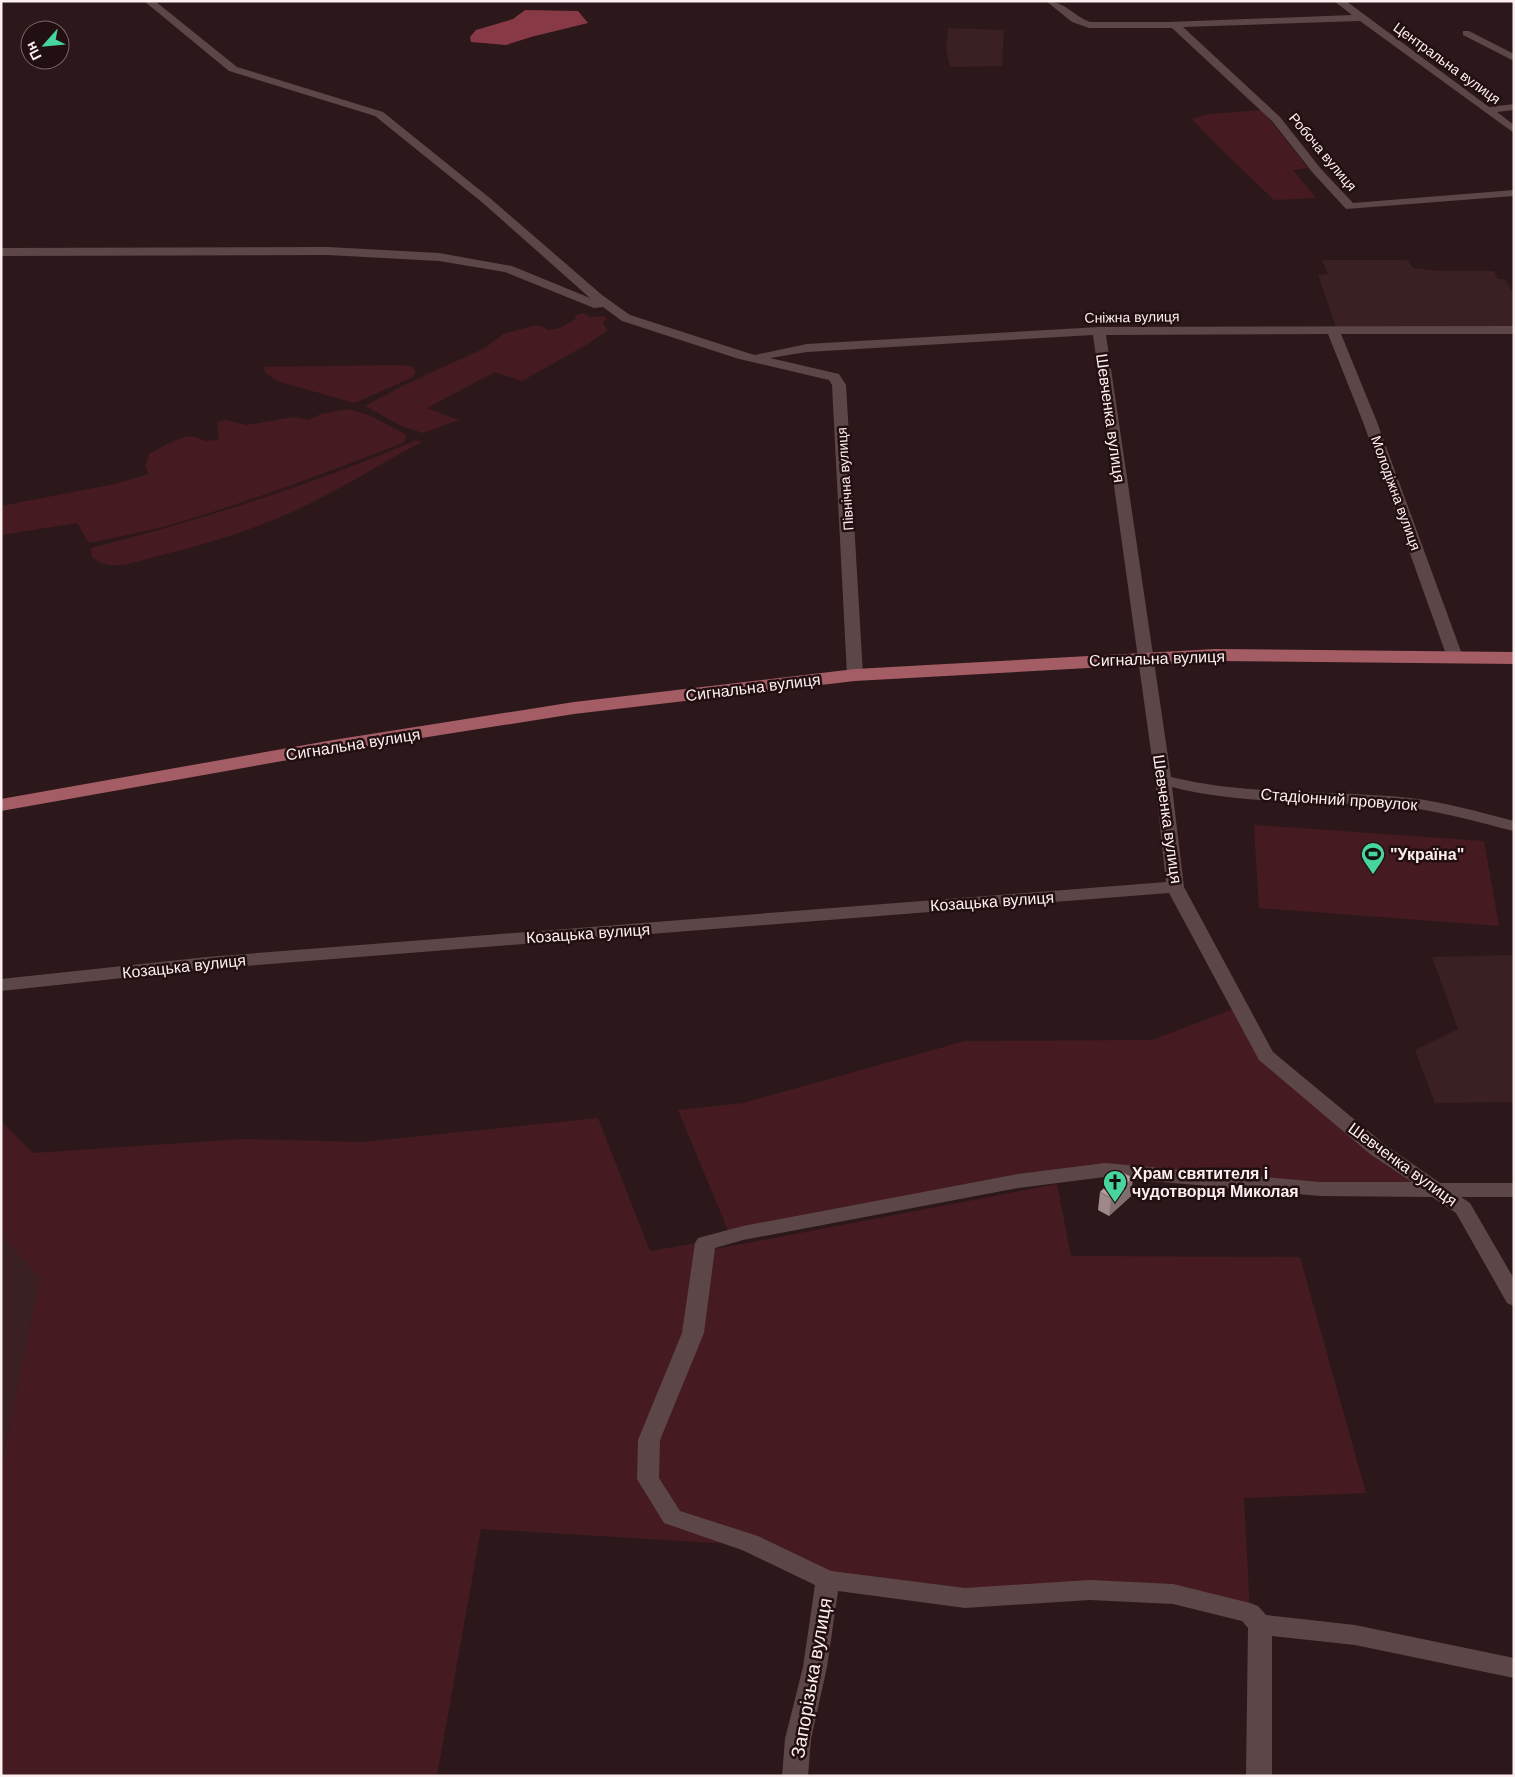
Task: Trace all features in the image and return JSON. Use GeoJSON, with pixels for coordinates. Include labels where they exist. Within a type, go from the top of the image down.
{"type":"FeatureCollection","features":[{"type":"Feature","properties":{"kind":"main road","name":"Сигнальна вулиця"},"geometry":{"type":"LineString","coordinates":[[1,805],[333,746],[574,708],[855,675],[1215,655],[1514,658]]}},
{"type":"Feature","properties":{"kind":"street"},"geometry":{"type":"LineString","coordinates":[[149,1],[223,58],[233,69],[379,114],[487,201],[598,298],[626,318]]}},
{"type":"Feature","properties":{"kind":"street"},"geometry":{"type":"LineString","coordinates":[[1051,1],[1075,20],[1089,25],[1175,25],[1364,18]]}},
{"type":"Feature","properties":{"kind":"street","name":"Центральна вулиця"},"geometry":{"type":"LineString","coordinates":[[1339,1],[1514,130]]}},
{"type":"Feature","properties":{"kind":"street","name":"Робоча вулиця"},"geometry":{"type":"LineString","coordinates":[[1175,25],[1276,119],[1317,171],[1350,207],[1514,193]]}},
{"type":"Feature","properties":{"kind":"street"},"geometry":{"type":"LineString","coordinates":[[1466,33],[1514,58]]}},
{"type":"Feature","properties":{"kind":"street"},"geometry":{"type":"LineString","coordinates":[[1489,110],[1514,107]]}},
{"type":"Feature","properties":{"kind":"street"},"geometry":{"type":"LineString","coordinates":[[1,252],[328,251],[439,257],[508,269],[569,291],[626,318]]}},
{"type":"Feature","properties":{"kind":"street","name":"Північна вулиця"},"geometry":{"type":"LineString","coordinates":[[626,318],[748,357],[834,377],[839,385],[855,675]]}},
{"type":"Feature","properties":{"kind":"street","name":"Молодіжна вулиця"},"geometry":{"type":"LineString","coordinates":[[1333,330],[1370,422],[1455,657]]}},
{"type":"Feature","properties":{"kind":"street","name":"Сніжна вулиця"},"geometry":{"type":"LineString","coordinates":[[748,357],[807,348],[1099,331],[1514,330]]}},
{"type":"Feature","properties":{"kind":"street","name":"Шевченка вулиця"},"geometry":{"type":"LineString","coordinates":[[1099,331],[1144,658],[1163,780],[1175,887],[1266,1056],[1377,1149],[1464,1208],[1514,1298]]}},
{"type":"Feature","properties":{"kind":"street"},"geometry":{"type":"LineString","coordinates":[[807,348],[807,360],[811,371]]}},
{"type":"Feature","properties":{"kind":"street","name":"Стадіонний провулок"},"geometry":{"type":"LineString","coordinates":[[1163,780],[1207,791],[1410,803],[1446,809],[1514,826]]}},
{"type":"Feature","properties":{"kind":"street","name":"Козацька вулиця"},"geometry":{"type":"LineString","coordinates":[[1,985],[217,963],[1175,887]]}},
{"type":"Feature","properties":{"kind":"street"},"geometry":{"type":"LineString","coordinates":[[1259,1776],[1260,1626],[1250,1613],[1173,1594],[1090,1590],[965,1598],[828,1580],[750,1544],[672,1517],[648,1479],[649,1440],[692,1333],[705,1243],[743,1233],[1018,1181],[1105,1170],[1320,1189],[1514,1190]]}},
{"type":"Feature","properties":{"kind":"street","name":"Запорізька вулиця"},"geometry":{"type":"LineString","coordinates":[[795,1776],[798,1740],[815,1667],[828,1580]]}},
{"type":"Feature","properties":{"kind":"street"},"geometry":{"type":"LineString","coordinates":[[1260,1626],[1296,1626],[1432,1650],[1514,1668]]}},
{"type":"Feature","properties":{"kind":"shaded area"},"geometry":{"type":"Polygon","coordinates":[[[525,10],[578,11],[588,23],[506,45],[471,42],[470,37],[476,30],[513,19],[525,10]]]}},
{"type":"Feature","properties":{"kind":"shaded area"},"geometry":{"type":"Polygon","coordinates":[[[948,28],[1004,30],[1002,66],[950,67],[946,48],[948,28]]]}},
{"type":"Feature","properties":{"kind":"shaded area"},"geometry":{"type":"Polygon","coordinates":[[[1262,110],[1308,168],[1293,170],[1316,198],[1274,200],[1192,119],[1209,114],[1262,110]]]}},
{"type":"Feature","properties":{"kind":"shaded area"},"geometry":{"type":"Polygon","coordinates":[[[1322,260],[1407,260],[1413,268],[1437,271],[1494,271],[1498,279],[1505,279],[1511,290],[1514,291],[1514,329],[1337,330],[1318,275],[1328,274],[1322,260]]]}},
{"type":"Feature","properties":{"kind":"shaded area"},"geometry":{"type":"Polygon","coordinates":[[[583,313],[590,317],[604,316],[607,319],[603,322],[607,331],[522,381],[495,372],[427,408],[459,420],[423,433],[401,426],[365,406],[404,385],[485,348],[503,334],[533,326],[541,326],[548,330],[560,328],[576,319],[574,316],[583,313]]]}},
{"type":"Feature","properties":{"kind":"shaded area"},"geometry":{"type":"Polygon","coordinates":[[[411,366],[416,371],[413,377],[355,403],[280,382],[265,373],[264,367],[411,366]]]}},
{"type":"Feature","properties":{"kind":"shaded area"},"geometry":{"type":"Polygon","coordinates":[[[349,409],[373,417],[407,435],[403,443],[258,497],[150,530],[89,543],[77,523],[1,535],[1,506],[115,484],[149,474],[145,467],[149,454],[184,437],[197,437],[204,441],[219,440],[217,422],[225,420],[247,425],[294,417],[309,420],[321,414],[349,409]]]}},
{"type":"Feature","properties":{"kind":"shaded area"},"geometry":{"type":"Polygon","coordinates":[[[416,440],[422,442],[320,499],[251,529],[195,547],[123,565],[99,562],[92,557],[91,548],[174,526],[296,487],[416,440]]]}},
{"type":"Feature","properties":{"kind":"shaded area","name":"\"Україна\""},"geometry":{"type":"Polygon","coordinates":[[[1254,825],[1484,841],[1499,926],[1259,908],[1254,825]]]}},
{"type":"Feature","properties":{"kind":"shaded area"},"geometry":{"type":"Polygon","coordinates":[[[1514,955],[1514,1102],[1435,1103],[1415,1050],[1458,1029],[1432,957],[1514,955]]]}},
{"type":"Feature","properties":{"kind":"shaded area"},"geometry":{"type":"Polygon","coordinates":[[[1239,1007],[1265,1056],[1433,1188],[1320,1188],[1105,1169],[730,1235],[678,1110],[743,1103],[965,1041],[1152,1040],[1239,1007]]]}},
{"type":"Feature","properties":{"kind":"shaded area"},"geometry":{"type":"Polygon","coordinates":[[[598,1118],[650,1251],[703,1242],[691,1333],[646,1480],[671,1518],[749,1545],[481,1529],[437,1776],[1,1776],[1,1467],[40,1278],[1,1235],[1,1121],[33,1153],[242,1139],[362,1142],[598,1118]]]}},
{"type":"Feature","properties":{"kind":"shaded area"},"geometry":{"type":"Polygon","coordinates":[[[1057,1184],[1071,1256],[1300,1257],[1366,1493],[1244,1498],[1250,1612],[1173,1592],[998,1596],[828,1579],[674,1516],[649,1479],[651,1440],[694,1333],[705,1251],[1057,1184]]]}},
{"type":"Feature","properties":{"kind":"shaded area"},"geometry":{"type":"Polygon","coordinates":[[[1,1235],[40,1278],[1,1467],[1,1235]]]}},
{"type":"Feature","properties":{"kind":"building"},"geometry":{"type":"Polygon","coordinates":[[[1122,1172],[1133,1178],[1111,1198],[1100,1192],[1122,1172]]]}},
{"type":"Feature","properties":{"kind":"place","name":"\"Україна\""},"geometry":{"type":"Point","coordinates":[1373,875]}},
{"type":"Feature","properties":{"kind":"place","name":"Храм святителя і чудотворця Миколая"},"geometry":{"type":"Point","coordinates":[1115,1203]}}]}
